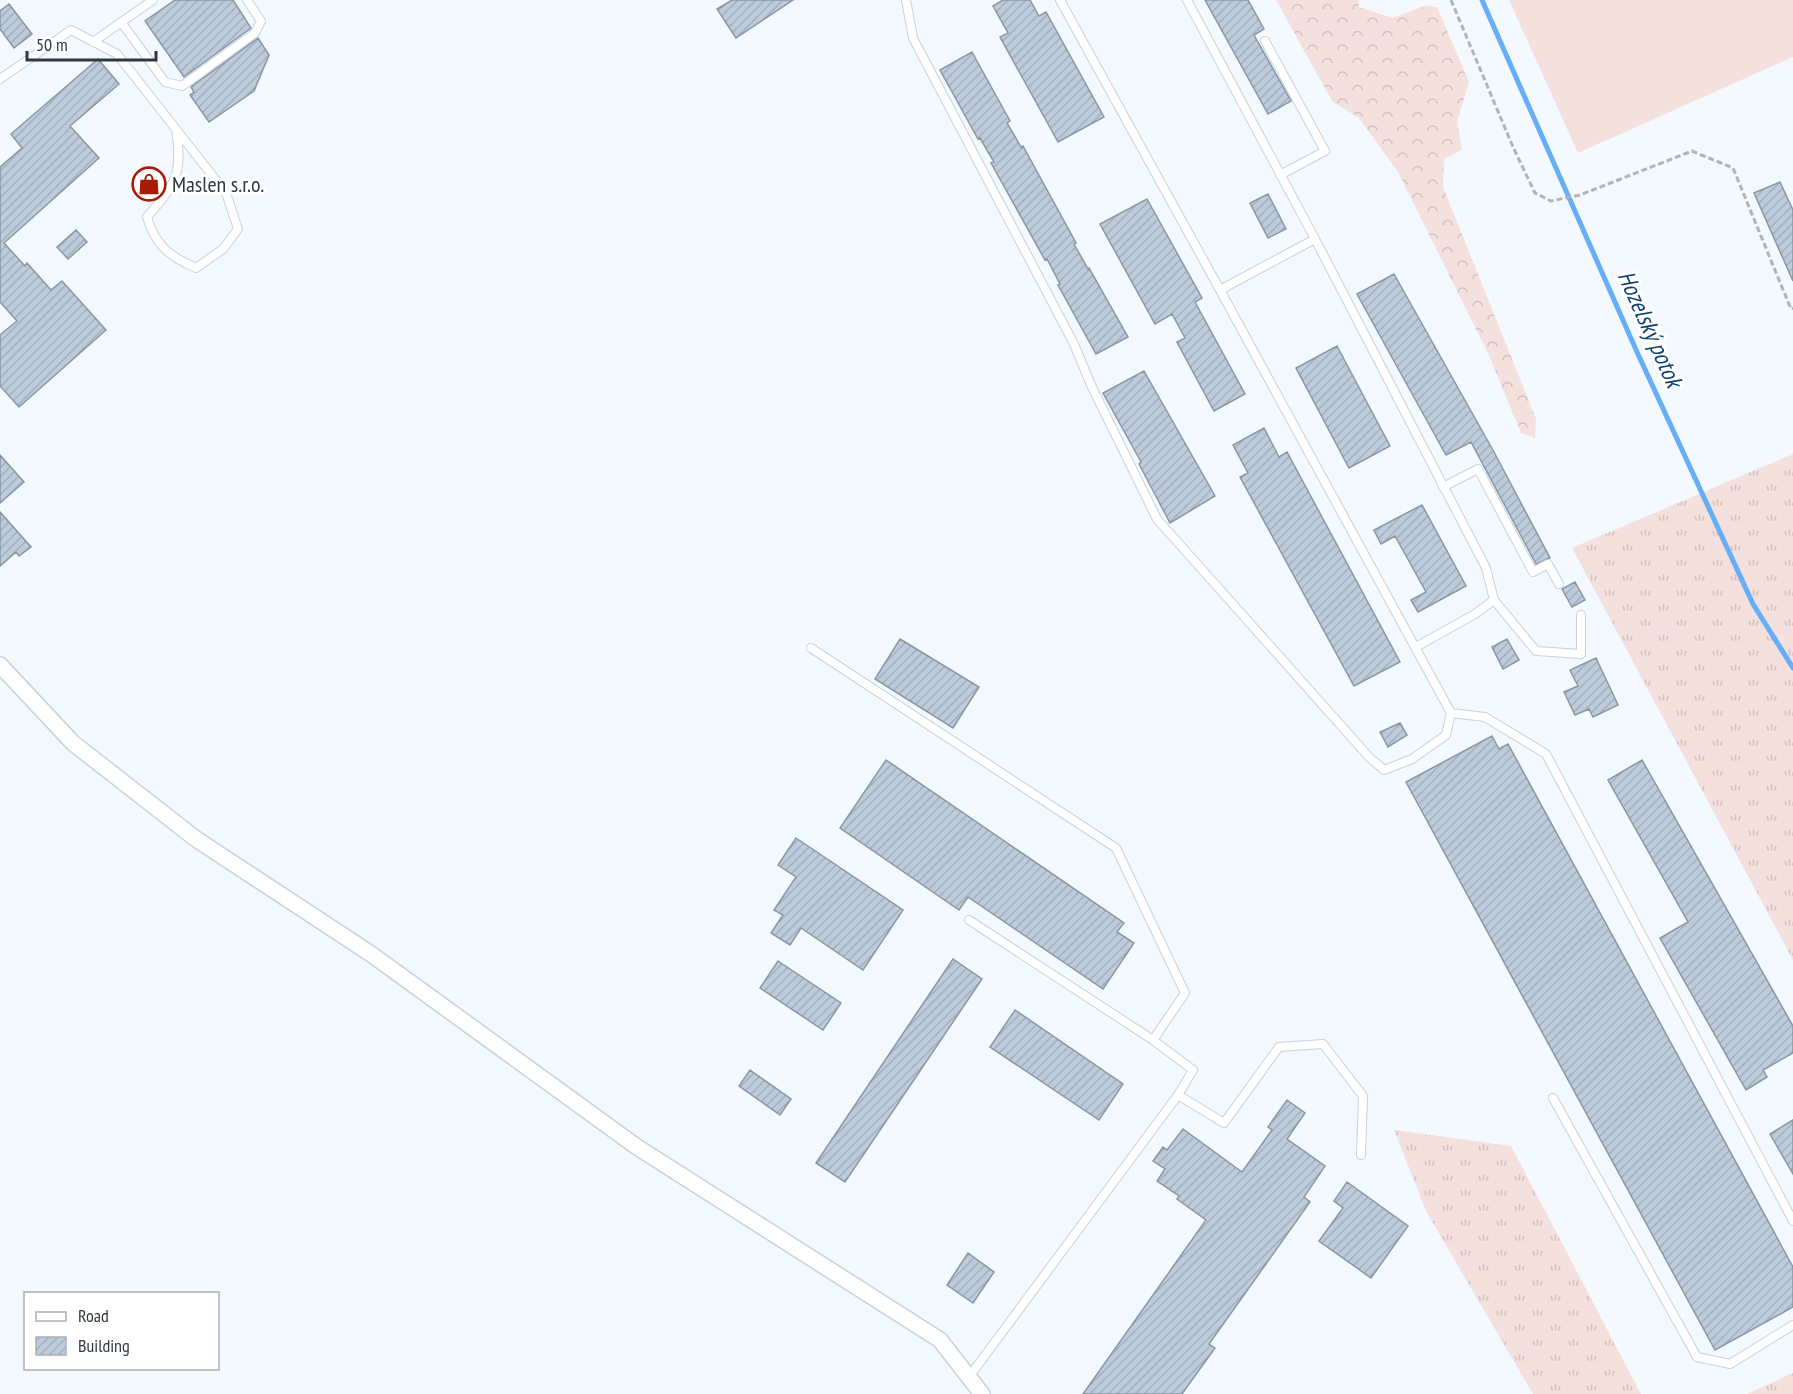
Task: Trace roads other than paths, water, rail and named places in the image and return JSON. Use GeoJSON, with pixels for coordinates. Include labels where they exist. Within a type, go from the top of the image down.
{"type":"FeatureCollection","features":[{"type":"Feature","properties":{"kind":"street"},"geometry":{"type":"LineString","coordinates":[[0,665],[73,743],[196,839],[371,954],[637,1147],[940,1340],[982,1394]]}},
{"type":"Feature","properties":{"kind":"lane"},"geometry":{"type":"LineString","coordinates":[[93,42],[153,0]]}},
{"type":"Feature","properties":{"kind":"lane"},"geometry":{"type":"LineString","coordinates":[[121,22],[165,81],[182,86],[255,33],[261,21],[246,0]]}},
{"type":"Feature","properties":{"kind":"lane"},"geometry":{"type":"LineString","coordinates":[[906,0],[913,38],[1074,344],[1091,385],[1157,519],[1369,757],[1384,770],[1413,759],[1446,735],[1451,713],[1060,0]]}},
{"type":"Feature","properties":{"kind":"lane"},"geometry":{"type":"LineString","coordinates":[[1187,0],[1315,239],[1486,568],[1494,600],[1536,651],[1581,654],[1581,615]]}},
{"type":"Feature","properties":{"kind":"lane"},"geometry":{"type":"LineString","coordinates":[[0,79],[71,30],[117,54],[176,129],[226,193],[238,229],[223,249],[196,268],[175,260],[152,235],[147,217],[175,181],[180,155],[176,129]]}},
{"type":"Feature","properties":{"kind":"lane"},"geometry":{"type":"LineString","coordinates":[[1265,41],[1325,151],[1280,175]]}},
{"type":"Feature","properties":{"kind":"lane"},"geometry":{"type":"LineString","coordinates":[[1220,290],[1315,239]]}},
{"type":"Feature","properties":{"kind":"lane"},"geometry":{"type":"LineString","coordinates":[[1443,487],[1478,468],[1533,572],[1548,564],[1559,584]]}},
{"type":"Feature","properties":{"kind":"lane"},"geometry":{"type":"LineString","coordinates":[[1416,647],[1475,614],[1494,600]]}},
{"type":"Feature","properties":{"kind":"lane"},"geometry":{"type":"LineString","coordinates":[[811,648],[1116,848],[1185,993],[1153,1040]]}},
{"type":"Feature","properties":{"kind":"lane"},"geometry":{"type":"LineString","coordinates":[[1451,713],[1485,717],[1546,754],[1793,1221]]}},
{"type":"Feature","properties":{"kind":"lane"},"geometry":{"type":"LineString","coordinates":[[969,920],[1153,1040],[1193,1070],[1178,1095],[969,1377]]}},
{"type":"Feature","properties":{"kind":"lane"},"geometry":{"type":"LineString","coordinates":[[1178,1095],[1224,1123],[1279,1047],[1323,1044],[1363,1096],[1361,1155]]}},
{"type":"Feature","properties":{"kind":"lane"},"geometry":{"type":"LineString","coordinates":[[1553,1098],[1697,1357],[1730,1364],[1793,1325]]}},
{"type":"Feature","properties":{"kind":"waterway","name":"Hozelský potok"},"geometry":{"type":"LineString","coordinates":[[1482,0],[1637,352],[1753,604],[1793,668]]}},
{"type":"Feature","properties":{"kind":"place","name":"Maslen s.r.o."},"geometry":{"type":"Point","coordinates":[149,184]}}]}
